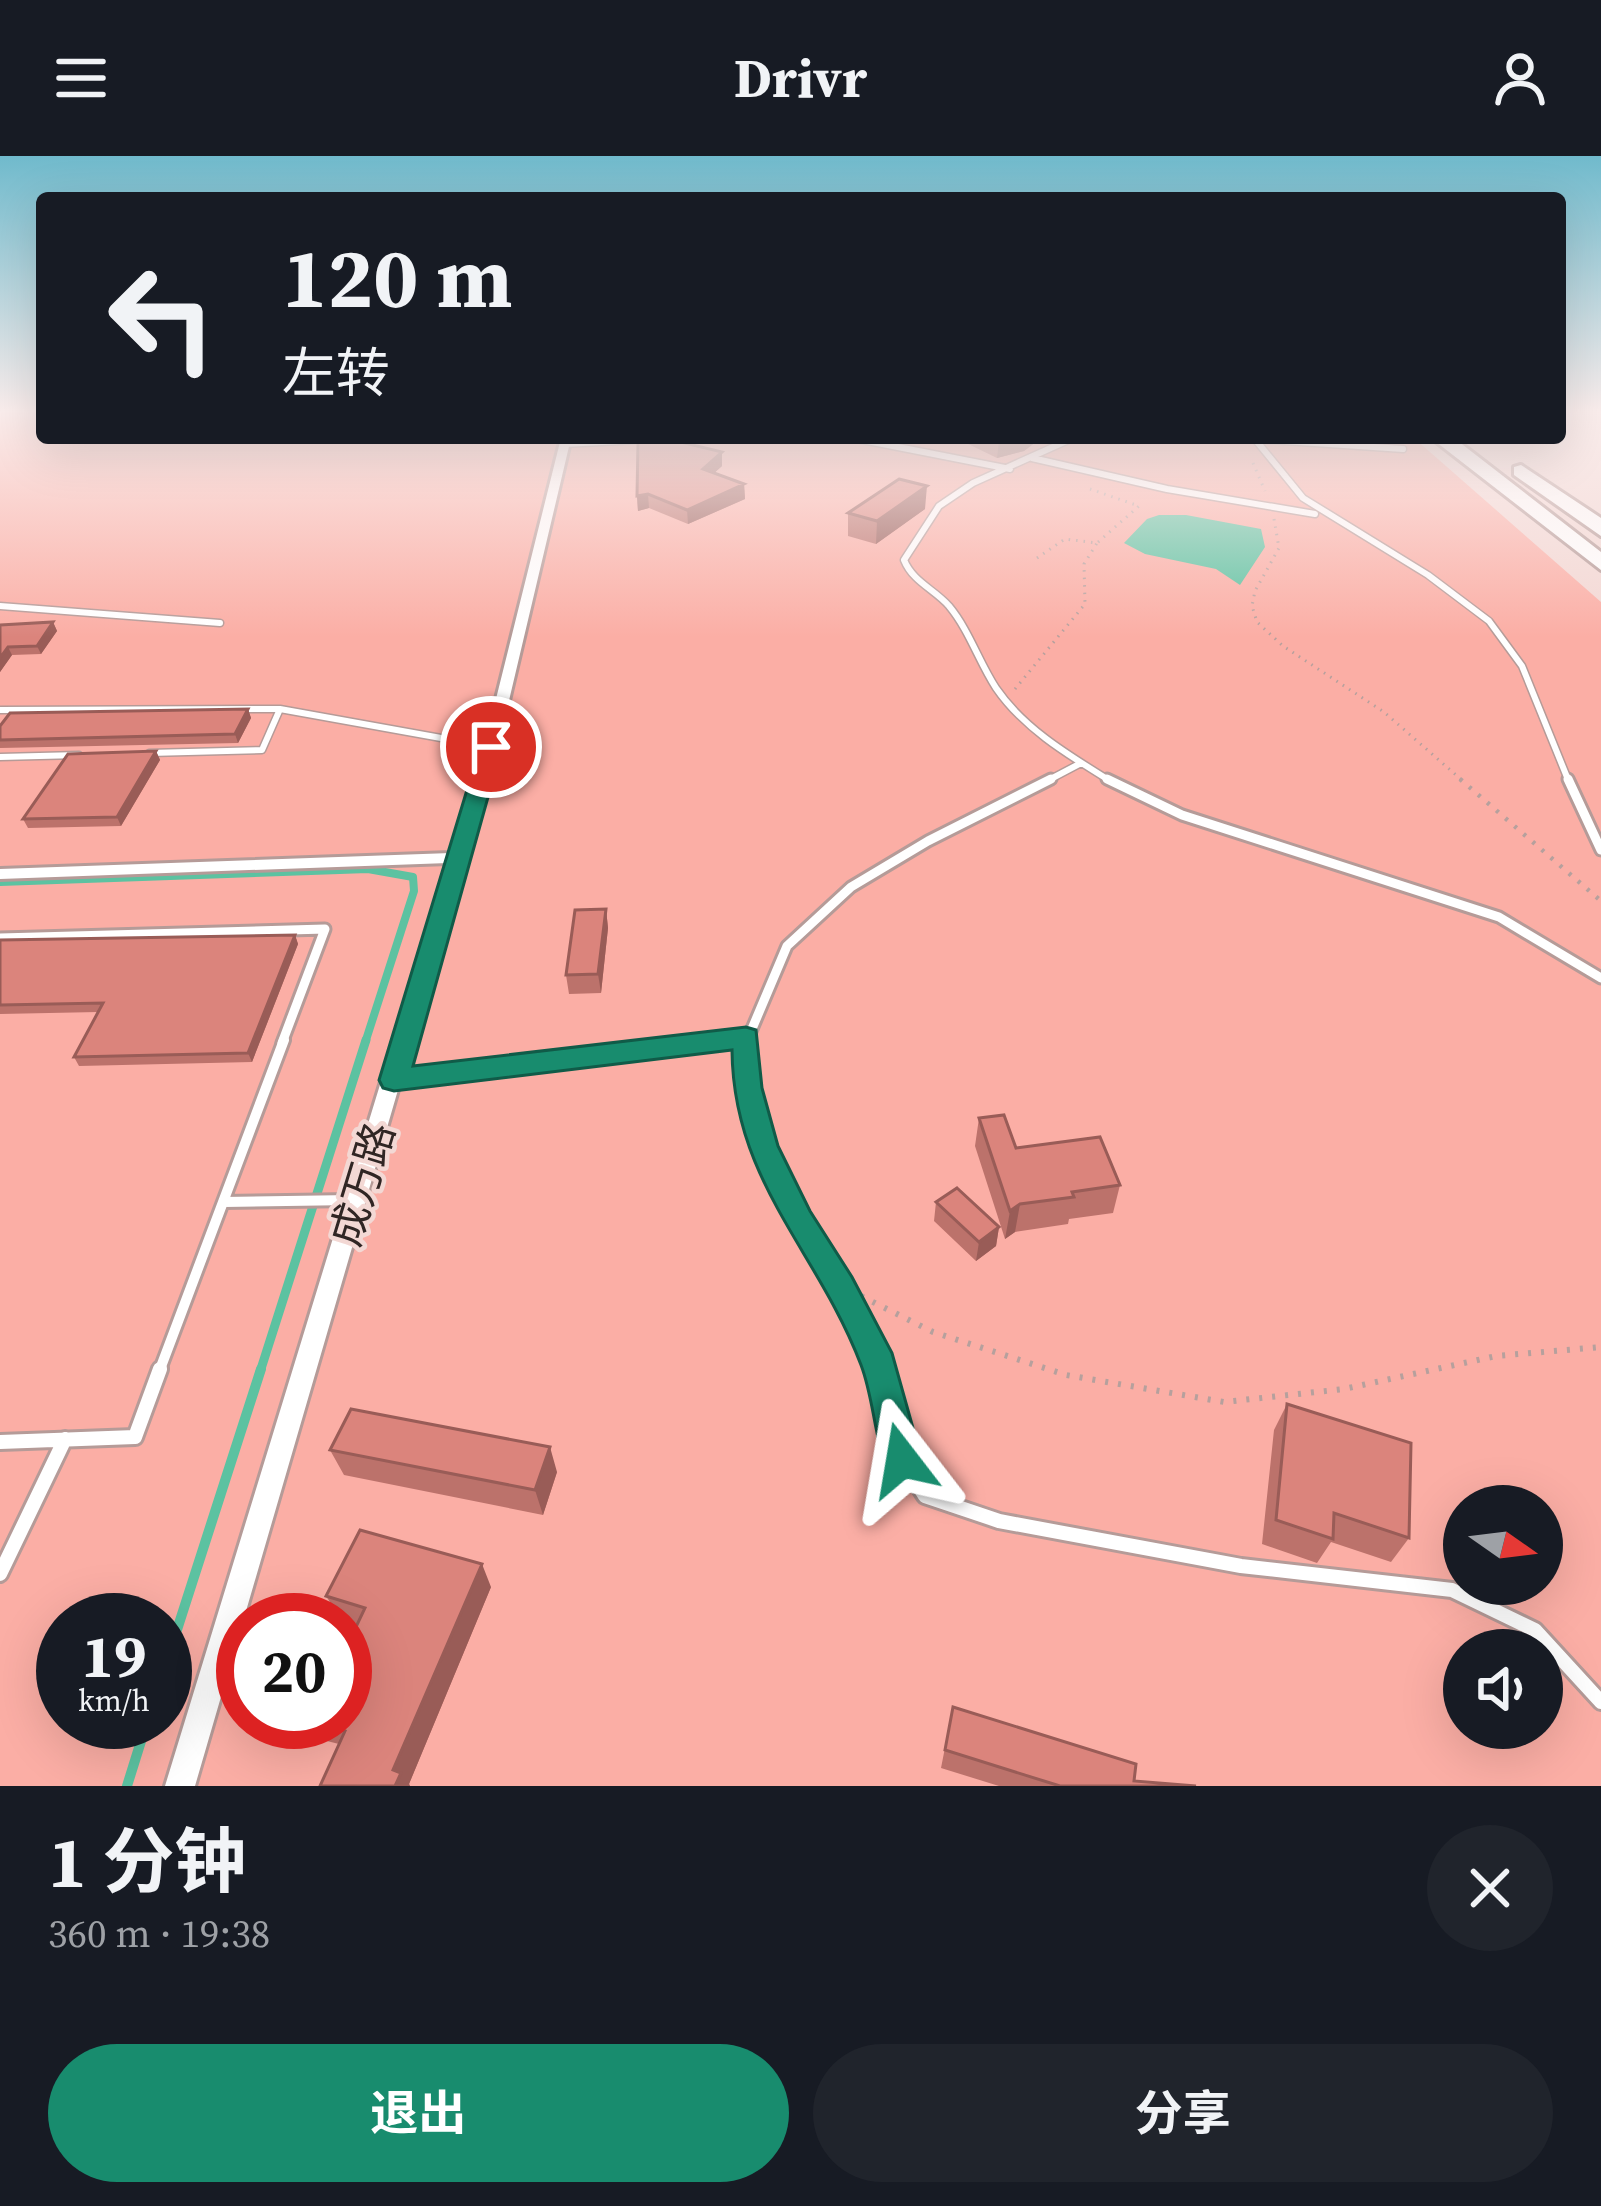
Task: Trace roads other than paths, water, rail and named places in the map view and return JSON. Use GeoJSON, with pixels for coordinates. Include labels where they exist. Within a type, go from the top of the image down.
{"type":"FeatureCollection","features":[{"type":"Feature","properties":{"kind":"highway"},"geometry":{"type":"LineString","coordinates":[[1501,485],[1601,563]]}},
{"type":"Feature","properties":{"kind":"highway"},"geometry":{"type":"LineString","coordinates":[[1540,485],[1601,529]]}},
{"type":"Feature","properties":{"kind":"street","name":"成万路"},"geometry":{"type":"LineString","coordinates":[[180,1786],[491,747],[554,485]]}},
{"type":"Feature","properties":{"kind":"street"},"geometry":{"type":"LineString","coordinates":[[0,874],[459,858]]}},
{"type":"Feature","properties":{"kind":"lane"},"geometry":{"type":"LineString","coordinates":[[971,485],[939,506],[904,560],[908,574],[949,605],[982,668],[1006,700],[1056,747],[1117,786],[1207,824],[1421,888],[1503,919],[1601,978]]}},
{"type":"Feature","properties":{"kind":"lane"},"geometry":{"type":"LineString","coordinates":[[1165,485],[1318,514]]}},
{"type":"Feature","properties":{"kind":"lane"},"geometry":{"type":"LineString","coordinates":[[1287,485],[1318,514],[1451,590],[1490,622],[1538,692],[1555,747],[1601,850]]}},
{"type":"Feature","properties":{"kind":"lane"},"geometry":{"type":"LineString","coordinates":[[0,606],[220,623]]}},
{"type":"Feature","properties":{"kind":"lane"},"geometry":{"type":"LineString","coordinates":[[0,724],[5,710],[280,709],[491,747]]}},
{"type":"Feature","properties":{"kind":"lane"},"geometry":{"type":"LineString","coordinates":[[143,753],[262,750],[280,709]]}},
{"type":"Feature","properties":{"kind":"lane"},"geometry":{"type":"LineString","coordinates":[[0,757],[95,754]]}},
{"type":"Feature","properties":{"kind":"lane"},"geometry":{"type":"LineString","coordinates":[[1081,764],[928,841],[850,887],[787,946],[746,1037],[747,1088],[762,1146],[797,1220],[840,1287],[879,1364],[902,1460],[926,1496],[999,1521],[1241,1566],[1452,1590],[1535,1630],[1601,1702]]}},
{"type":"Feature","properties":{"kind":"lane"},"geometry":{"type":"LineString","coordinates":[[0,938],[325,929],[136,1437],[0,1442]]}},
{"type":"Feature","properties":{"kind":"lane"},"geometry":{"type":"LineString","coordinates":[[394,1080],[746,1037]]}},
{"type":"Feature","properties":{"kind":"lane"},"geometry":{"type":"LineString","coordinates":[[224,1202],[357,1200]]}},
{"type":"Feature","properties":{"kind":"lane"},"geometry":{"type":"LineString","coordinates":[[0,1574],[65,1439]]}},
{"type":"Feature","properties":{"kind":"waterway"},"geometry":{"type":"LineString","coordinates":[[0,882],[368,869],[413,877],[414,891],[365,1043]]}},
{"type":"Feature","properties":{"kind":"waterway"},"geometry":{"type":"LineString","coordinates":[[260,1372],[366,1040]]}},
{"type":"Feature","properties":{"kind":"waterway"},"geometry":{"type":"LineString","coordinates":[[189,1593],[261,1369]]}},
{"type":"Feature","properties":{"kind":"waterway"},"geometry":{"type":"LineString","coordinates":[[127,1786],[139,1749]]}}]}
